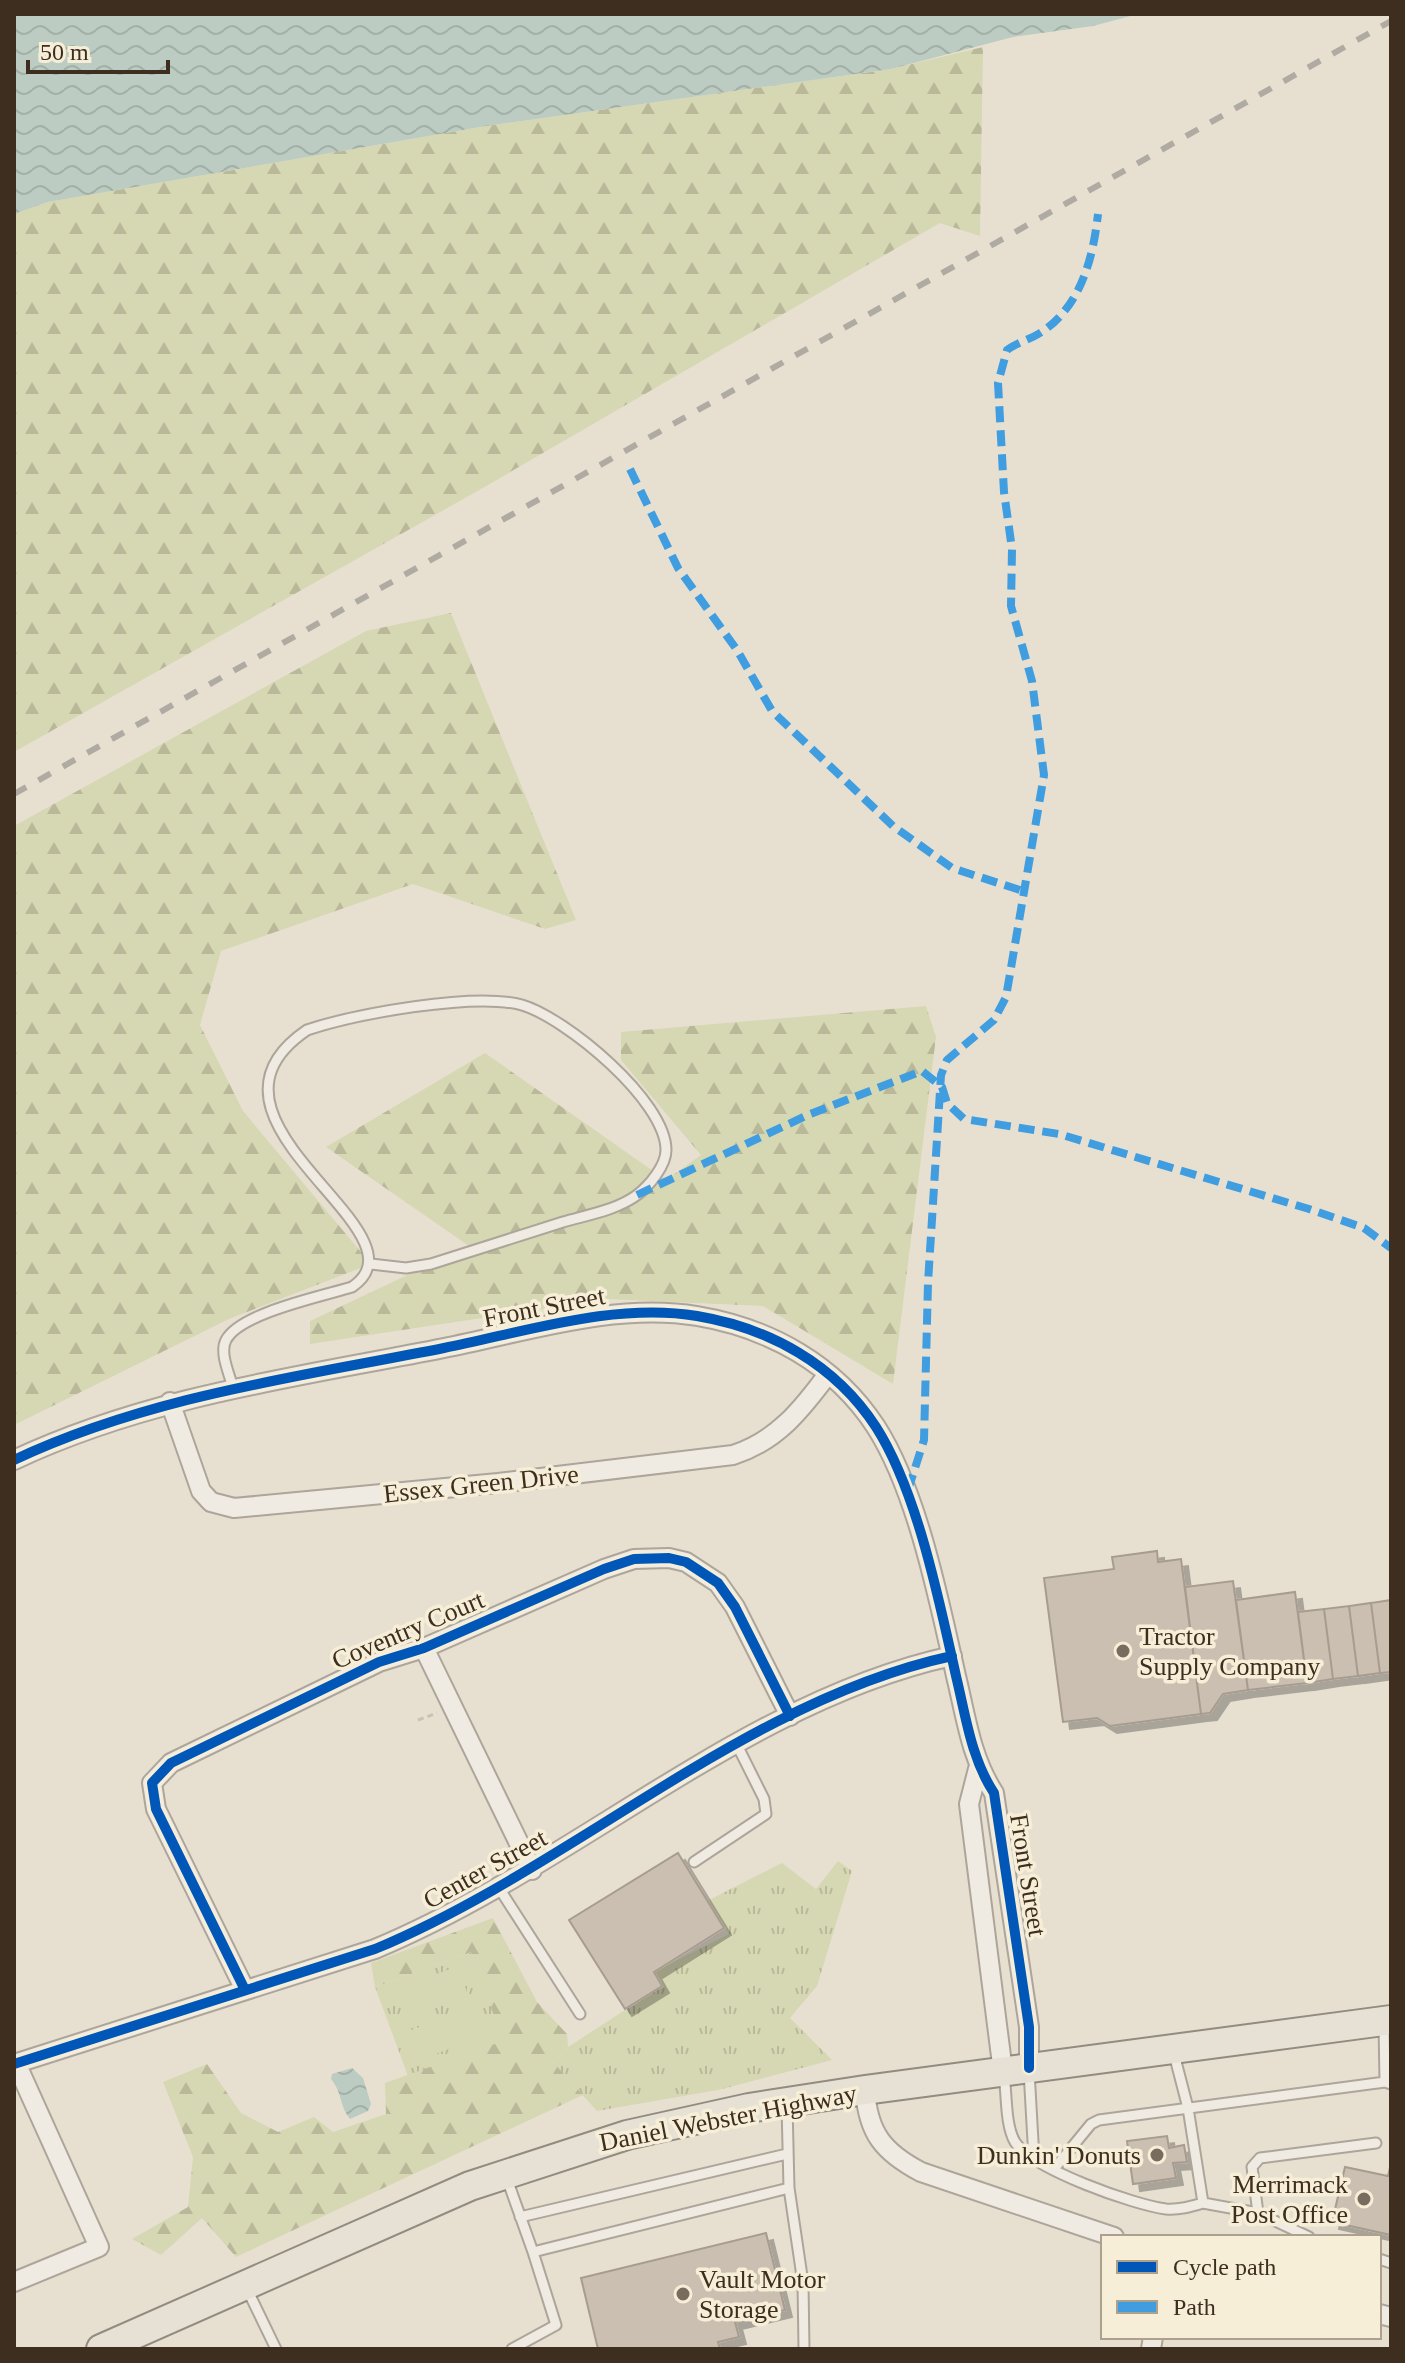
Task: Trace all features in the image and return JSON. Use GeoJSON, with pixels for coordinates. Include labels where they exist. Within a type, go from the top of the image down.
{"type":"FeatureCollection","features":[{"type":"Feature","properties":{"kind":"main road","name":"Daniel Webster Highway"},"geometry":{"type":"LineString","coordinates":[[101,2349],[245,2283],[505,2173],[627,2135],[787,2102],[865,2090],[1387,2021]]}},
{"type":"Feature","properties":{"kind":"street","name":"Front Street"},"geometry":{"type":"LineString","coordinates":[[14,1460],[77,1432],[170,1402],[577,1322],[654,1313],[694,1315],[767,1335],[797,1350],[828,1374],[866,1414],[894,1459],[920,1536],[978,1769],[994,1793],[1029,2027],[1016,2070]]}},
{"type":"Feature","properties":{"kind":"street","name":"Essex Green Drive"},"geometry":{"type":"LineString","coordinates":[[170,1402],[201,1491],[211,1502],[234,1508],[498,1483],[733,1455],[755,1448],[774,1436],[828,1374]]}},
{"type":"Feature","properties":{"kind":"street","name":"Coventry Court"},"geometry":{"type":"LineString","coordinates":[[245,1990],[156,1809],[152,1783],[171,1763],[252,1722],[379,1662],[424,1648],[604,1569],[634,1559],[669,1558],[704,1571],[728,1596],[790,1716]]}},
{"type":"Feature","properties":{"kind":"street","name":"Coventry Court"},"geometry":{"type":"LineString","coordinates":[[424,1648],[532,1870]]}},
{"type":"Feature","properties":{"kind":"street","name":"Center Street"},"geometry":{"type":"LineString","coordinates":[[15,2063],[375,1949],[532,1870],[790,1716],[896,1671],[952,1656]]}},
{"type":"Feature","properties":{"kind":"street","name":"Front Street"},"geometry":{"type":"LineString","coordinates":[[978,1769],[969,1804],[1016,2070]]}},
{"type":"Feature","properties":{"kind":"street"},"geometry":{"type":"LineString","coordinates":[[14,2282],[99,2247],[15,2063]]}},
{"type":"Feature","properties":{"kind":"street"},"geometry":{"type":"LineString","coordinates":[[865,2090],[867,2117],[874,2134],[902,2162],[921,2172],[1108,2235]]}},
{"type":"Feature","properties":{"kind":"lane"},"geometry":{"type":"LineString","coordinates":[[233,1388],[224,1354],[225,1341],[234,1330],[259,1316],[352,1287],[362,1281],[371,1264],[369,1247],[358,1229],[284,1138],[271,1113],[268,1091],[272,1069],[292,1040],[307,1030],[325,1024],[459,1003],[503,1002],[523,1006],[564,1025],[584,1041],[652,1110],[660,1125],[666,1150],[664,1161],[637,1195],[607,1209],[431,1264],[406,1268],[371,1264]]}},
{"type":"Feature","properties":{"kind":"lane"},"geometry":{"type":"LineString","coordinates":[[694,1862],[766,1814],[764,1799],[737,1745]]}},
{"type":"Feature","properties":{"kind":"lane"},"geometry":{"type":"LineString","coordinates":[[499,1888],[580,2014]]}},
{"type":"Feature","properties":{"kind":"lane"},"geometry":{"type":"LineString","coordinates":[[1054,2169],[1091,2124],[1099,2120],[1388,2083],[1387,2021]]}},
{"type":"Feature","properties":{"kind":"lane"},"geometry":{"type":"LineString","coordinates":[[1173,2051],[1188,2108],[1203,2203]]}},
{"type":"Feature","properties":{"kind":"lane"},"geometry":{"type":"LineString","coordinates":[[1016,2070],[1034,2159]]}},
{"type":"Feature","properties":{"kind":"lane"},"geometry":{"type":"LineString","coordinates":[[1016,2070],[1013,2139],[1034,2159],[1105,2192],[1148,2205],[1179,2209],[1203,2203],[1258,2213],[1305,2235]]}},
{"type":"Feature","properties":{"kind":"lane"},"geometry":{"type":"LineString","coordinates":[[787,2102],[789,2188],[803,2283],[804,2349]]}},
{"type":"Feature","properties":{"kind":"lane"},"geometry":{"type":"LineString","coordinates":[[1258,2213],[1252,2167],[1260,2158],[1376,2143]]}},
{"type":"Feature","properties":{"kind":"lane"},"geometry":{"type":"LineString","coordinates":[[520,2217],[787,2154]]}},
{"type":"Feature","properties":{"kind":"lane"},"geometry":{"type":"LineString","coordinates":[[505,2173],[556,2325],[512,2349]]}},
{"type":"Feature","properties":{"kind":"lane"},"geometry":{"type":"LineString","coordinates":[[533,2252],[789,2188]]}},
{"type":"Feature","properties":{"kind":"lane"},"geometry":{"type":"LineString","coordinates":[[245,2283],[276,2349]]}},
{"type":"Feature","properties":{"kind":"path"},"geometry":{"type":"LineString","coordinates":[[418,1720],[437,1713]]}},
{"type":"Feature","properties":{"kind":"green space"},"geometry":{"type":"Polygon","coordinates":[[[983,47],[980,236],[940,223],[474,493],[14,752],[14,214],[48,202],[486,126],[891,69],[983,47]]]}},
{"type":"Feature","properties":{"kind":"green space"},"geometry":{"type":"Polygon","coordinates":[[[451,613],[576,920],[545,929],[413,884],[221,951],[200,1025],[243,1111],[371,1264],[229,1319],[14,1425],[14,826],[366,631],[451,613]]]}},
{"type":"Feature","properties":{"kind":"green space"},"geometry":{"type":"Polygon","coordinates":[[[926,1006],[936,1037],[893,1384],[763,1306],[608,1299],[310,1344],[310,1321],[469,1246],[326,1147],[485,1053],[666,1180],[701,1155],[621,1060],[621,1032],[926,1006]]]}},
{"type":"Feature","properties":{"kind":"green space"},"geometry":{"type":"Polygon","coordinates":[[[838,1861],[852,1871],[817,1986],[790,2018],[832,2060],[718,2090],[597,2111],[553,2062],[568,2047],[662,1986],[654,1972],[729,1934],[707,1901],[782,1863],[816,1889],[838,1861]]]}},
{"type":"Feature","properties":{"kind":"green space"},"geometry":{"type":"Polygon","coordinates":[[[493,1918],[537,2002],[567,2034],[568,2047],[553,2062],[583,2095],[236,2257],[202,2218],[161,2255],[132,2239],[188,2207],[193,2157],[163,2082],[207,2064],[241,2113],[278,2132],[314,2117],[333,2132],[386,2114],[385,2083],[503,2041],[471,1952],[375,1987],[371,1963],[493,1918]]]}},
{"type":"Feature","properties":{"kind":"green space"},"geometry":{"type":"Polygon","coordinates":[[[471,1952],[504,2041],[408,2076],[375,1987],[471,1952]]]}},
{"type":"Feature","properties":{"kind":"green space"},"geometry":{"type":"Polygon","coordinates":[[[458,1966],[468,1995],[407,2018],[396,1989],[458,1966]]]}},
{"type":"Feature","properties":{"kind":"green space"},"geometry":{"type":"Polygon","coordinates":[[[473,2007],[484,2036],[422,2059],[411,2030],[473,2007]]]}},
{"type":"Feature","properties":{"kind":"water"},"geometry":{"type":"Polygon","coordinates":[[[14,14],[1138,14],[1093,26],[1013,37],[891,69],[486,126],[48,202],[14,214],[14,14]]]}},
{"type":"Feature","properties":{"kind":"water"},"geometry":{"type":"Polygon","coordinates":[[[352,2068],[363,2078],[371,2104],[368,2111],[350,2119],[331,2079],[332,2074],[352,2068]]]}},
{"type":"Feature","properties":{"kind":"building","name":"Tractor Supply Company"},"geometry":{"type":"Polygon","coordinates":[[[1157,1551],[1158,1562],[1181,1559],[1201,1714],[1110,1726],[1097,1718],[1063,1722],[1044,1578],[1114,1569],[1112,1557],[1157,1551]]]}},
{"type":"Feature","properties":{"kind":"building"},"geometry":{"type":"Polygon","coordinates":[[[1233,1581],[1248,1690],[1223,1694],[1210,1713],[1201,1714],[1185,1587],[1233,1581]]]}},
{"type":"Feature","properties":{"kind":"building"},"geometry":{"type":"Polygon","coordinates":[[[1295,1592],[1307,1683],[1248,1690],[1236,1600],[1295,1592]]]}},
{"type":"Feature","properties":{"kind":"building"},"geometry":{"type":"Polygon","coordinates":[[[1391,1600],[1391,1672],[1380,1673],[1371,1603],[1391,1600]]]}},
{"type":"Feature","properties":{"kind":"building"},"geometry":{"type":"Polygon","coordinates":[[[1371,1603],[1380,1673],[1358,1676],[1349,1606],[1371,1603]]]}},
{"type":"Feature","properties":{"kind":"building"},"geometry":{"type":"Polygon","coordinates":[[[1349,1606],[1358,1676],[1333,1679],[1324,1609],[1349,1606]]]}},
{"type":"Feature","properties":{"kind":"building"},"geometry":{"type":"Polygon","coordinates":[[[1324,1609],[1333,1679],[1307,1683],[1298,1612],[1324,1609]]]}},
{"type":"Feature","properties":{"kind":"building"},"geometry":{"type":"Polygon","coordinates":[[[678,1853],[724,1928],[654,1972],[662,1986],[625,2009],[569,1920],[678,1853]]]}},
{"type":"Feature","properties":{"kind":"building","name":"Dunkin' Donuts"},"geometry":{"type":"Polygon","coordinates":[[[1167,2136],[1169,2148],[1184,2145],[1187,2162],[1173,2163],[1176,2178],[1133,2184],[1127,2141],[1167,2136]]]}},
{"type":"Feature","properties":{"kind":"building","name":"Merrimack Post Office"},"geometry":{"type":"Polygon","coordinates":[[[1391,2163],[1391,2235],[1332,2222],[1345,2167],[1388,2176],[1391,2163]]]}},
{"type":"Feature","properties":{"kind":"building","name":"Vault Motor Storage"},"geometry":{"type":"Polygon","coordinates":[[[766,2233],[785,2310],[735,2322],[739,2337],[718,2342],[720,2349],[598,2349],[581,2278],[766,2233]]]}},
{"type":"Feature","properties":{"kind":"railway"},"geometry":{"type":"LineString","coordinates":[[14,794],[1391,21]]}},
{"type":"Feature","properties":{"kind":"marked path"},"geometry":{"type":"LineString","coordinates":[[908,1490],[924,1440],[928,1283],[941,1075],[947,1060],[994,1020],[1006,997],[1044,775],[1032,681],[1011,606],[1012,549],[1004,492],[998,383],[1007,350],[1054,322],[1075,296],[1093,248],[1098,214]]}},
{"type":"Feature","properties":{"kind":"marked path"},"geometry":{"type":"LineString","coordinates":[[630,469],[678,568],[737,650],[772,711],[893,826],[952,868],[1026,892]]}},
{"type":"Feature","properties":{"kind":"marked path"},"geometry":{"type":"LineString","coordinates":[[637,1195],[810,1114],[922,1071],[942,1087],[947,1103],[964,1119],[1059,1134],[1309,1209],[1364,1228],[1391,1248]]}},
{"type":"Feature","properties":{"kind":"cycle path"},"geometry":{"type":"LineString","coordinates":[[14,1460],[66,1438],[171,1404],[280,1379],[602,1316],[634,1313],[697,1316],[750,1330],[798,1352],[841,1385],[876,1427],[891,1453],[915,1514],[934,1581],[970,1737],[994,1793],[1029,2027],[1029,2068]]}},
{"type":"Feature","properties":{"kind":"cycle path"},"geometry":{"type":"LineString","coordinates":[[245,1990],[156,1809],[152,1783],[171,1763],[379,1662],[424,1648],[604,1569],[634,1559],[669,1558],[686,1562],[718,1583],[735,1607],[790,1716]]}},
{"type":"Feature","properties":{"kind":"cycle path"},"geometry":{"type":"LineString","coordinates":[[14,2064],[375,1949],[448,1915],[730,1747],[802,1709],[876,1678],[952,1656]]}},
{"type":"Feature","properties":{"kind":"place","name":"Tractor Supply Company"},"geometry":{"type":"Point","coordinates":[1123,1651]}},
{"type":"Feature","properties":{"kind":"place","name":"Dunkin' Donuts"},"geometry":{"type":"Point","coordinates":[1157,2155]}},
{"type":"Feature","properties":{"kind":"place","name":"Merrimack Post Office"},"geometry":{"type":"Point","coordinates":[1364,2199]}},
{"type":"Feature","properties":{"kind":"place","name":"Vault Motor Storage"},"geometry":{"type":"Point","coordinates":[683,2294]}}]}
